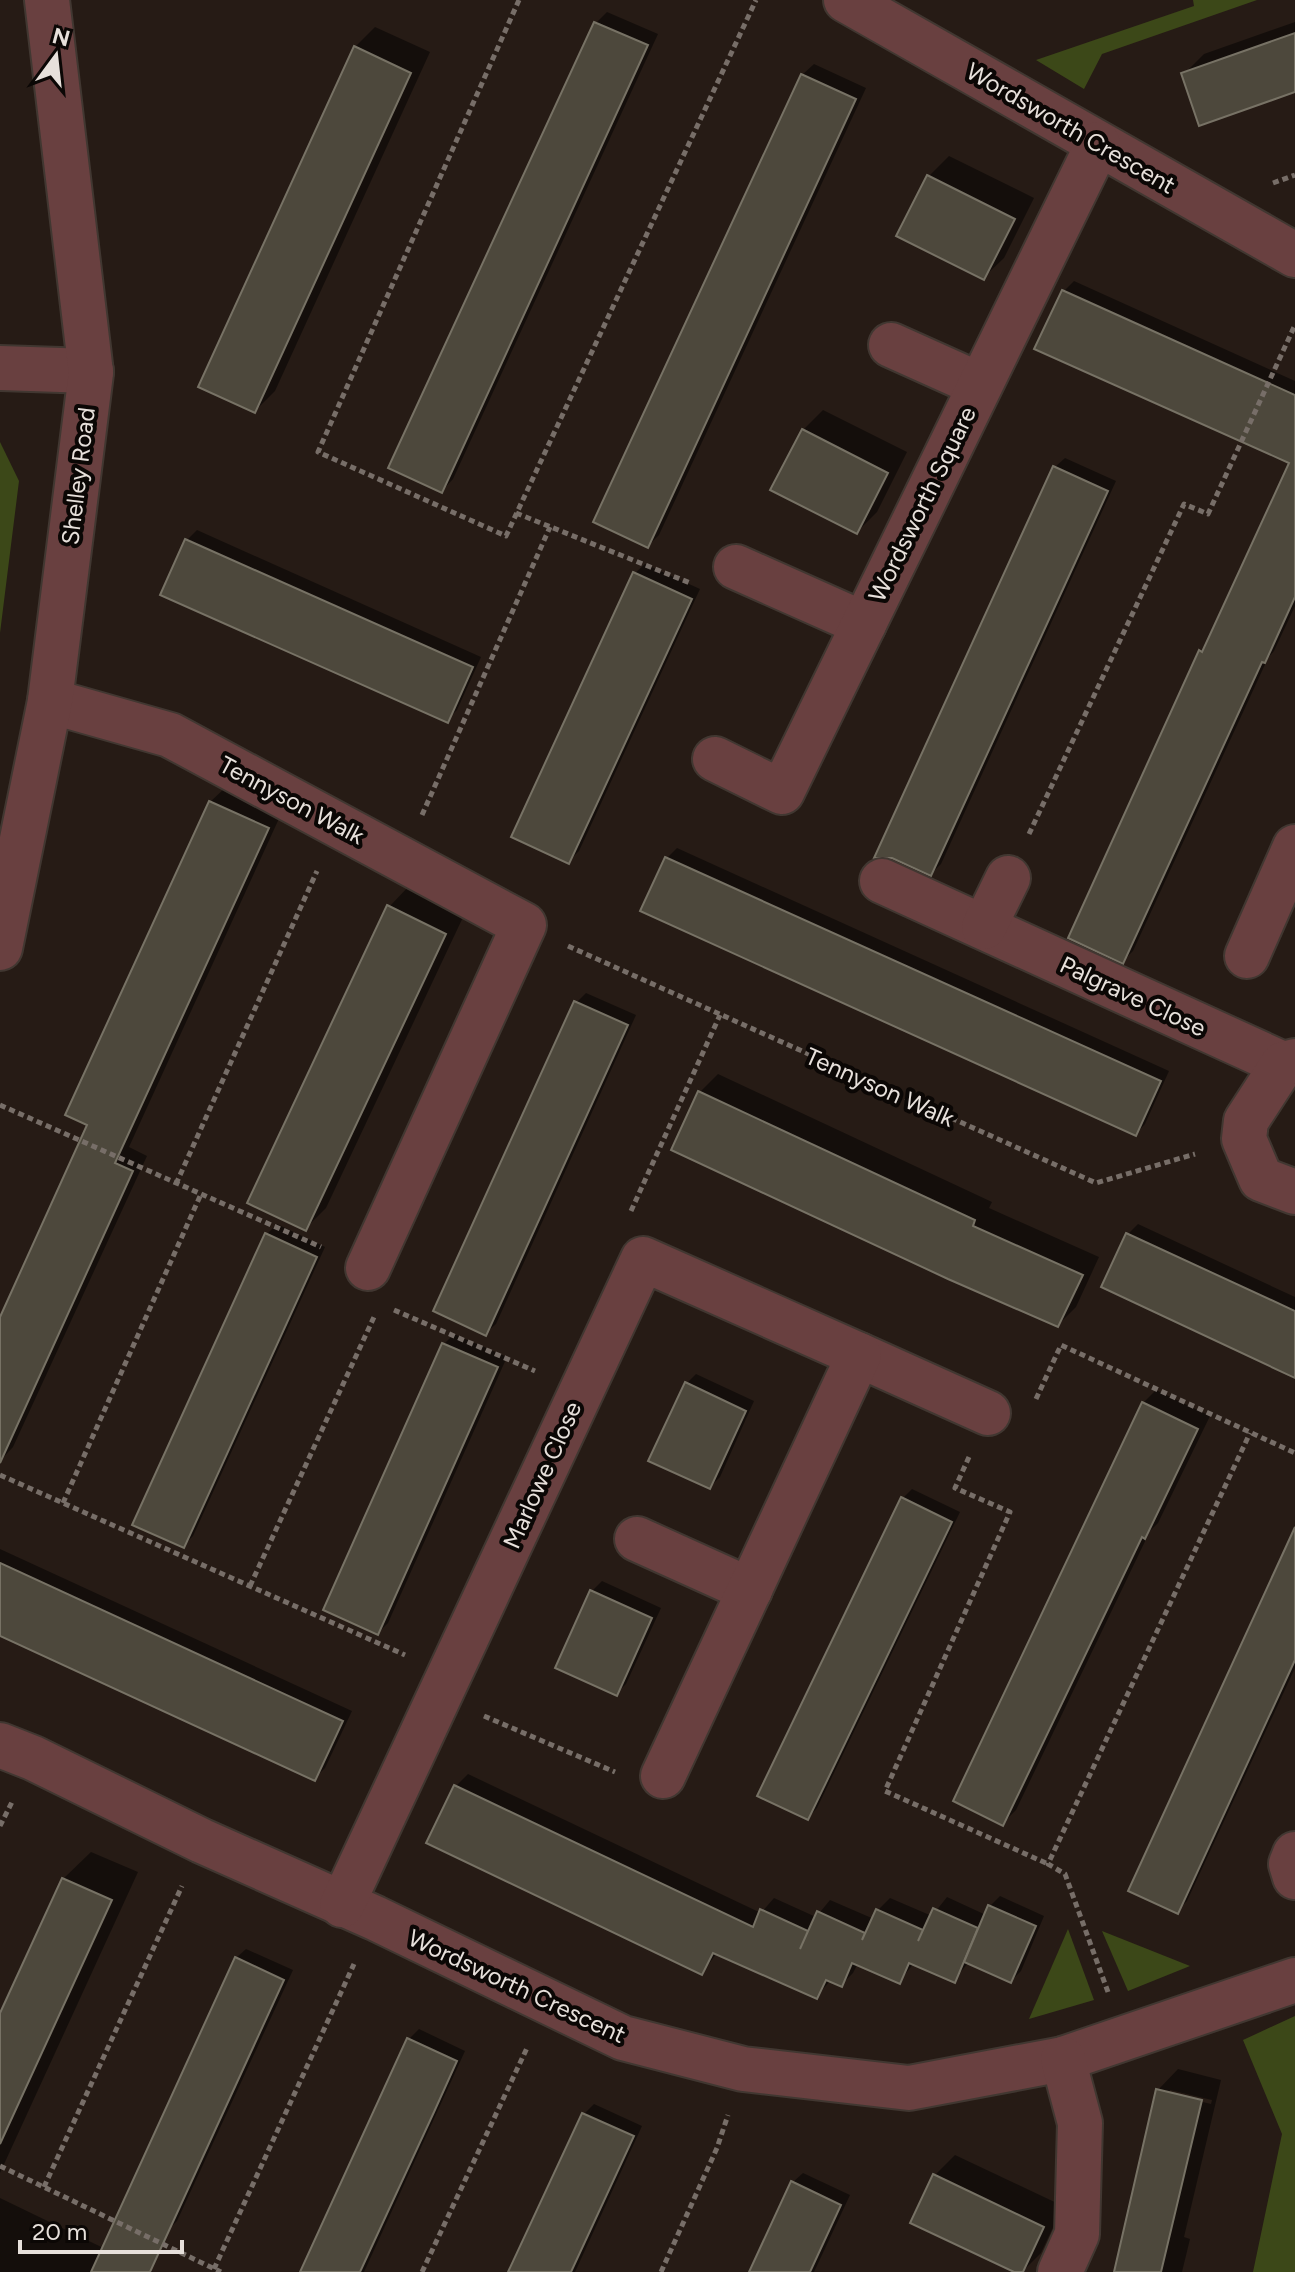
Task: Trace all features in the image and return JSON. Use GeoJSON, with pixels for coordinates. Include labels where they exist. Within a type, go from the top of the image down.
{"type":"FeatureCollection","features":[{"type":"Feature","properties":{"kind":"street","name":"Shelley Road"},"geometry":{"type":"LineString","coordinates":[[0,948],[50,701],[91,371],[47,0]]}},
{"type":"Feature","properties":{"kind":"street","name":"Wordsworth Crescent"},"geometry":{"type":"LineString","coordinates":[[846,0],[1295,255]]}},
{"type":"Feature","properties":{"kind":"street","name":"Wordsworth Square"},"geometry":{"type":"LineString","coordinates":[[715,759],[782,792],[1098,144]]}},
{"type":"Feature","properties":{"kind":"street","name":"Wordsworth Square"},"geometry":{"type":"LineString","coordinates":[[891,345],[980,385]]}},
{"type":"Feature","properties":{"kind":"street"},"geometry":{"type":"LineString","coordinates":[[0,368],[91,371]]}},
{"type":"Feature","properties":{"kind":"street","name":"Wordsworth Square"},"geometry":{"type":"LineString","coordinates":[[736,567],[864,624]]}},
{"type":"Feature","properties":{"kind":"street","name":"Tennyson Walk"},"geometry":{"type":"LineString","coordinates":[[50,701],[170,735],[524,925]]}},
{"type":"Feature","properties":{"kind":"street"},"geometry":{"type":"LineString","coordinates":[[1247,956],[1295,847]]}},
{"type":"Feature","properties":{"kind":"street"},"geometry":{"type":"LineString","coordinates":[[984,927],[1008,878]]}},
{"type":"Feature","properties":{"kind":"street","name":"Palgrave Close"},"geometry":{"type":"LineString","coordinates":[[882,881],[1289,1062],[1246,1121],[1244,1139]]}},
{"type":"Feature","properties":{"kind":"street"},"geometry":{"type":"LineString","coordinates":[[368,1268],[524,925]]}},
{"type":"Feature","properties":{"kind":"street"},"geometry":{"type":"LineString","coordinates":[[1244,1139],[1261,1179],[1295,1192]]}},
{"type":"Feature","properties":{"kind":"street"},"geometry":{"type":"LineString","coordinates":[[643,1259],[988,1413]]}},
{"type":"Feature","properties":{"kind":"street","name":"Marlowe Close"},"geometry":{"type":"LineString","coordinates":[[359,1912],[444,1685],[643,1259]]}},
{"type":"Feature","properties":{"kind":"street"},"geometry":{"type":"LineString","coordinates":[[663,1776],[859,1355]]}},
{"type":"Feature","properties":{"kind":"street"},"geometry":{"type":"LineString","coordinates":[[637,1539],[750,1590]]}},
{"type":"Feature","properties":{"kind":"street","name":"Wordsworth Crescent"},"geometry":{"type":"LineString","coordinates":[[0,1745],[623,2038],[743,2069],[909,2088],[1063,2059],[1295,1980]]}},
{"type":"Feature","properties":{"kind":"street"},"geometry":{"type":"LineString","coordinates":[[1295,1854],[1291,1864],[1295,1877]]}},
{"type":"Feature","properties":{"kind":"street"},"geometry":{"type":"LineString","coordinates":[[1060,2272],[1077,2234],[1080,2123],[1063,2059]]}},
{"type":"Feature","properties":{"kind":"path"},"geometry":{"type":"LineString","coordinates":[[519,0],[318,452],[506,536],[756,0]]}},
{"type":"Feature","properties":{"kind":"path"},"geometry":{"type":"LineString","coordinates":[[1008,878],[1184,504],[1208,514],[1295,325]]}},
{"type":"Feature","properties":{"kind":"path"},"geometry":{"type":"LineString","coordinates":[[516,513],[724,597],[736,567]]}},
{"type":"Feature","properties":{"kind":"path"},"geometry":{"type":"LineString","coordinates":[[402,860],[550,527]]}},
{"type":"Feature","properties":{"kind":"path"},"geometry":{"type":"LineString","coordinates":[[176,1184],[338,824]]}},
{"type":"Feature","properties":{"kind":"path","name":"Tennyson Walk"},"geometry":{"type":"LineString","coordinates":[[524,925],[1096,1183],[1244,1139]]}},
{"type":"Feature","properties":{"kind":"path"},"geometry":{"type":"LineString","coordinates":[[643,1259],[614,1247],[720,1015]]}},
{"type":"Feature","properties":{"kind":"path"},"geometry":{"type":"LineString","coordinates":[[0,1105],[368,1268]]}},
{"type":"Feature","properties":{"kind":"path"},"geometry":{"type":"LineString","coordinates":[[63,1503],[201,1194]]}},
{"type":"Feature","properties":{"kind":"path"},"geometry":{"type":"LineString","coordinates":[[250,1586],[380,1304],[580,1391]]}},
{"type":"Feature","properties":{"kind":"path"},"geometry":{"type":"LineString","coordinates":[[1034,1402],[1061,1345],[1295,1453]]}},
{"type":"Feature","properties":{"kind":"path"},"geometry":{"type":"LineString","coordinates":[[988,1413],[955,1488],[1010,1512],[885,1791],[1065,1874],[1124,2038]]}},
{"type":"Feature","properties":{"kind":"path"},"geometry":{"type":"LineString","coordinates":[[1048,1864],[1250,1433]]}},
{"type":"Feature","properties":{"kind":"path"},"geometry":{"type":"LineString","coordinates":[[0,1475],[250,1586],[657,1790],[663,1776]]}},
{"type":"Feature","properties":{"kind":"path"},"geometry":{"type":"LineString","coordinates":[[44,2187],[202,1841]]}},
{"type":"Feature","properties":{"kind":"path"},"geometry":{"type":"LineString","coordinates":[[214,2269],[359,1912]]}},
{"type":"Feature","properties":{"kind":"path"},"geometry":{"type":"LineString","coordinates":[[422,2272],[547,2003]]}},
{"type":"Feature","properties":{"kind":"path"},"geometry":{"type":"LineString","coordinates":[[661,2272],[717,2148],[743,2069]]}},
{"type":"Feature","properties":{"kind":"path"},"geometry":{"type":"LineString","coordinates":[[0,2166],[221,2272]]}},
{"type":"Feature","properties":{"kind":"green space"},"geometry":{"type":"Polygon","coordinates":[[[1193,0],[1257,0],[1102,54],[1084,89],[1036,60],[1194,6],[1193,0]]]}},
{"type":"Feature","properties":{"kind":"green space"},"geometry":{"type":"Polygon","coordinates":[[[0,442],[19,481],[0,633],[0,442]]]}},
{"type":"Feature","properties":{"kind":"green space"},"geometry":{"type":"Polygon","coordinates":[[[1068,1929],[1094,2000],[1029,2019],[1068,1929]]]}},
{"type":"Feature","properties":{"kind":"green space"},"geometry":{"type":"Polygon","coordinates":[[[1102,1931],[1190,1966],[1128,1991],[1102,1931]]]}},
{"type":"Feature","properties":{"kind":"green space"},"geometry":{"type":"Polygon","coordinates":[[[1295,2016],[1295,2272],[1253,2272],[1282,2134],[1243,2040],[1295,2016]]]}},
{"type":"Feature","properties":{"kind":"building"},"geometry":{"type":"Polygon","coordinates":[[[594,22],[648,45],[442,493],[388,468],[594,22]]]}},
{"type":"Feature","properties":{"kind":"building"},"geometry":{"type":"Polygon","coordinates":[[[1295,33],[1295,92],[1199,126],[1181,73],[1295,33]]]}},
{"type":"Feature","properties":{"kind":"building"},"geometry":{"type":"Polygon","coordinates":[[[354,46],[411,73],[255,413],[198,387],[354,46]]]}},
{"type":"Feature","properties":{"kind":"building"},"geometry":{"type":"Polygon","coordinates":[[[801,74],[856,99],[648,548],[593,522],[801,74]]]}},
{"type":"Feature","properties":{"kind":"building"},"geometry":{"type":"Polygon","coordinates":[[[927,175],[1015,219],[984,280],[896,236],[927,175]]]}},
{"type":"Feature","properties":{"kind":"building"},"geometry":{"type":"Polygon","coordinates":[[[1062,290],[1295,395],[1295,597],[1123,964],[1068,938],[1199,650],[1202,652],[1289,463],[1034,349],[1062,290]]]}},
{"type":"Feature","properties":{"kind":"building"},"geometry":{"type":"Polygon","coordinates":[[[802,429],[888,473],[857,534],[770,490],[802,429]]]}},
{"type":"Feature","properties":{"kind":"building"},"geometry":{"type":"Polygon","coordinates":[[[1053,466],[1108,491],[931,876],[892,858],[874,858],[1053,466]]]}},
{"type":"Feature","properties":{"kind":"building"},"geometry":{"type":"Polygon","coordinates":[[[185,539],[473,667],[448,723],[160,595],[185,539]]]}},
{"type":"Feature","properties":{"kind":"building"},"geometry":{"type":"Polygon","coordinates":[[[633,572],[692,599],[569,864],[511,837],[633,572]]]}},
{"type":"Feature","properties":{"kind":"building"},"geometry":{"type":"Polygon","coordinates":[[[209,801],[269,828],[115,1163],[133,1171],[0,1463],[0,1317],[87,1125],[65,1115],[209,801]]]}},
{"type":"Feature","properties":{"kind":"building"},"geometry":{"type":"Polygon","coordinates":[[[665,857],[1161,1081],[1136,1136],[640,911],[665,857]]]}},
{"type":"Feature","properties":{"kind":"building"},"geometry":{"type":"Polygon","coordinates":[[[387,905],[446,934],[306,1231],[247,1203],[387,905]]]}},
{"type":"Feature","properties":{"kind":"building"},"geometry":{"type":"Polygon","coordinates":[[[574,1001],[628,1025],[486,1336],[433,1311],[574,1001]]]}},
{"type":"Feature","properties":{"kind":"building"},"geometry":{"type":"Polygon","coordinates":[[[698,1091],[975,1220],[973,1226],[1083,1275],[1058,1327],[671,1150],[698,1091]]]}},
{"type":"Feature","properties":{"kind":"building"},"geometry":{"type":"Polygon","coordinates":[[[265,1233],[317,1257],[184,1548],[132,1525],[265,1233]]]}},
{"type":"Feature","properties":{"kind":"building"},"geometry":{"type":"Polygon","coordinates":[[[1126,1233],[1295,1311],[1295,1378],[1101,1287],[1126,1233]]]}},
{"type":"Feature","properties":{"kind":"building"},"geometry":{"type":"Polygon","coordinates":[[[442,1343],[498,1367],[378,1635],[323,1610],[442,1343]]]}},
{"type":"Feature","properties":{"kind":"building"},"geometry":{"type":"Polygon","coordinates":[[[685,1382],[746,1411],[710,1489],[648,1461],[685,1382]]]}},
{"type":"Feature","properties":{"kind":"building"},"geometry":{"type":"Polygon","coordinates":[[[1142,1402],[1198,1429],[1145,1539],[1142,1537],[1003,1826],[953,1801],[1142,1402]]]}},
{"type":"Feature","properties":{"kind":"building"},"geometry":{"type":"Polygon","coordinates":[[[901,1497],[952,1522],[808,1820],[757,1796],[901,1497]]]}},
{"type":"Feature","properties":{"kind":"building"},"geometry":{"type":"Polygon","coordinates":[[[1295,1527],[1295,1660],[1178,1914],[1128,1891],[1295,1527]]]}},
{"type":"Feature","properties":{"kind":"building"},"geometry":{"type":"Polygon","coordinates":[[[0,1563],[343,1721],[315,1781],[0,1636],[0,1563]]]}},
{"type":"Feature","properties":{"kind":"building"},"geometry":{"type":"Polygon","coordinates":[[[590,1590],[652,1618],[617,1696],[555,1668],[590,1590]]]}},
{"type":"Feature","properties":{"kind":"building"},"geometry":{"type":"Polygon","coordinates":[[[454,1785],[753,1927],[760,1909],[808,1931],[800,1949],[817,1911],[865,1933],[862,1940],[876,1909],[923,1930],[933,1908],[978,1928],[955,1983],[909,1963],[900,1984],[852,1963],[842,1987],[826,1980],[817,1999],[713,1953],[702,1975],[426,1843],[454,1785]]]}},
{"type":"Feature","properties":{"kind":"building"},"geometry":{"type":"Polygon","coordinates":[[[62,1878],[112,1900],[0,2144],[0,2013],[62,1878]]]}},
{"type":"Feature","properties":{"kind":"building"},"geometry":{"type":"Polygon","coordinates":[[[988,1905],[1036,1926],[1011,1983],[964,1962],[988,1905]]]}},
{"type":"Feature","properties":{"kind":"building"},"geometry":{"type":"Polygon","coordinates":[[[235,1957],[284,1980],[150,2272],[91,2272],[235,1957]]]}},
{"type":"Feature","properties":{"kind":"building"},"geometry":{"type":"Polygon","coordinates":[[[407,2038],[457,2061],[434,2112],[360,2272],[300,2272],[407,2038]]]}},
{"type":"Feature","properties":{"kind":"building"},"geometry":{"type":"Polygon","coordinates":[[[1156,2089],[1202,2100],[1161,2272],[1114,2272],[1156,2089]]]}},
{"type":"Feature","properties":{"kind":"building"},"geometry":{"type":"Polygon","coordinates":[[[582,2113],[634,2136],[571,2272],[508,2272],[582,2113]]]}},
{"type":"Feature","properties":{"kind":"building"},"geometry":{"type":"Polygon","coordinates":[[[933,2174],[1044,2227],[1023,2272],[1014,2272],[910,2223],[933,2174]]]}},
{"type":"Feature","properties":{"kind":"building"},"geometry":{"type":"Polygon","coordinates":[[[791,2181],[841,2205],[810,2272],[749,2272],[791,2181]]]}}]}
